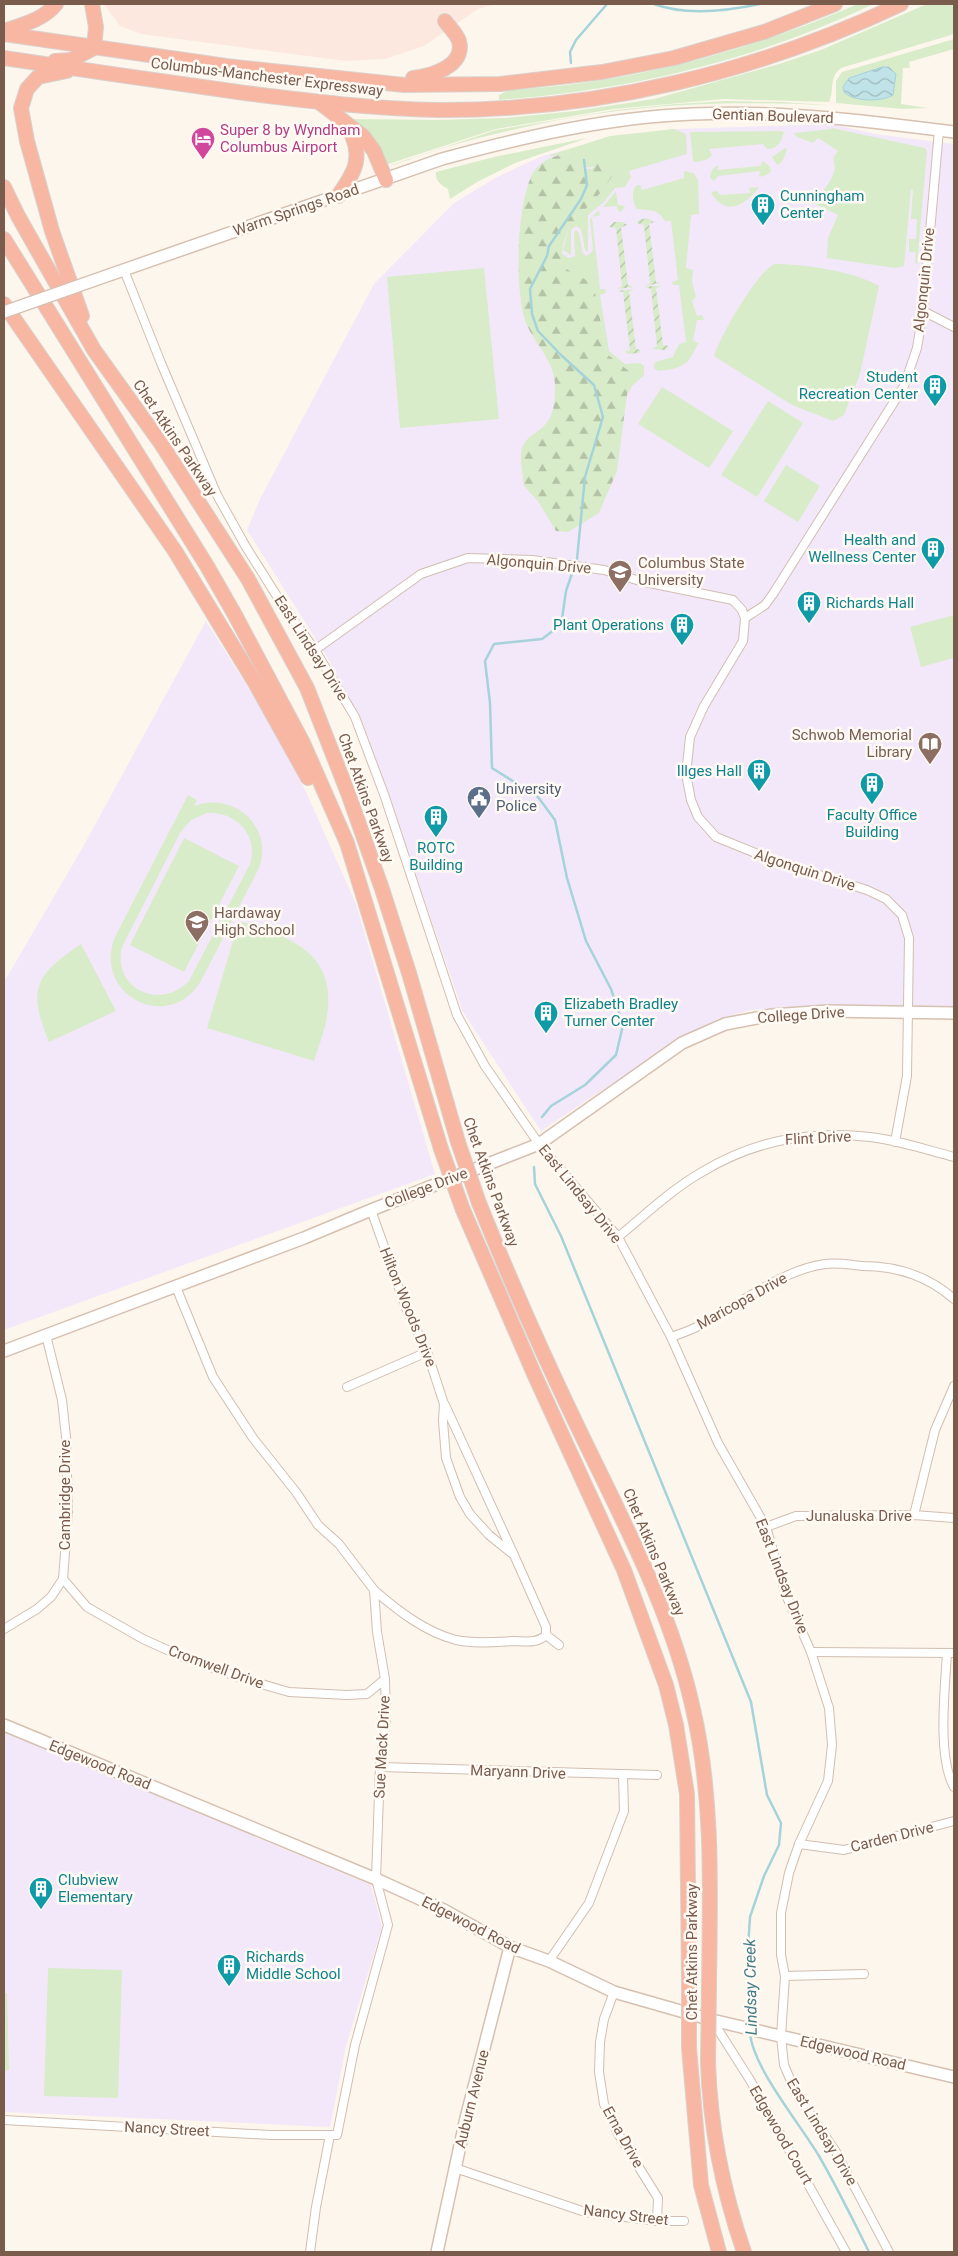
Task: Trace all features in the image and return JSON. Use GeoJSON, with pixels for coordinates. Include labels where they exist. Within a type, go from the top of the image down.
{"type":"FeatureCollection","features":[{"type":"Feature","properties":{"kind":"highway"},"geometry":{"type":"LineString","coordinates":[[4,32],[48,14],[56,4]]}},
{"type":"Feature","properties":{"kind":"highway"},"geometry":{"type":"LineString","coordinates":[[32,62],[71,60],[94,48],[96,27],[92,4]]}},
{"type":"Feature","properties":{"kind":"highway","name":"Columbus-Manchester Expressway"},"geometry":{"type":"LineString","coordinates":[[4,32],[94,48],[226,66],[404,85],[507,84],[602,72],[674,58],[764,32],[835,4]]}},
{"type":"Feature","properties":{"kind":"highway","name":"Columbus-Manchester Expressway"},"geometry":{"type":"LineString","coordinates":[[4,58],[320,102],[439,110],[518,106],[616,95],[683,81],[774,55],[860,24],[902,4]]}},
{"type":"Feature","properties":{"kind":"highway"},"geometry":{"type":"LineString","coordinates":[[382,82],[436,74],[455,59],[460,49],[458,38],[445,22]]}},
{"type":"Feature","properties":{"kind":"highway"},"geometry":{"type":"LineString","coordinates":[[82,69],[38,77],[26,89],[21,108],[27,141],[52,231],[94,350]]}},
{"type":"Feature","properties":{"kind":"highway"},"geometry":{"type":"LineString","coordinates":[[320,102],[362,136],[374,150],[386,180]]}},
{"type":"Feature","properties":{"kind":"highway"},"geometry":{"type":"LineString","coordinates":[[338,196],[353,175],[357,160],[356,141],[345,122]]}},
{"type":"Feature","properties":{"kind":"highway","name":"Chet Atkins Parkway"},"geometry":{"type":"LineString","coordinates":[[4,187],[18,216],[94,350],[160,442],[225,541],[248,579],[307,688],[348,792],[382,889],[409,973],[458,1142],[479,1203],[572,1415],[656,1591],[682,1666],[702,1754],[708,1827],[709,2098],[719,2163],[732,2218],[744,2252]]}},
{"type":"Feature","properties":{"kind":"highway","name":"Chet Atkins Parkway"},"geometry":{"type":"LineString","coordinates":[[4,239],[235,615],[303,743],[347,843],[440,1150],[463,1210],[535,1376],[624,1570],[666,1685],[676,1725],[687,1794],[689,2048],[701,2186],[719,2252]]}},
{"type":"Feature","properties":{"kind":"highway"},"geometry":{"type":"LineString","coordinates":[[4,304],[175,550],[254,681],[302,764],[368,910]]}},
{"type":"Feature","properties":{"kind":"street","name":"Gentian Boulevard"},"geometry":{"type":"LineString","coordinates":[[592,126],[632,119],[693,114],[831,117],[954,132]]}},
{"type":"Feature","properties":{"kind":"street","name":"Warm Springs Road"},"geometry":{"type":"LineString","coordinates":[[4,312],[442,159],[486,147],[592,126]]}},
{"type":"Feature","properties":{"kind":"street","name":"Algonquin Drive"},"geometry":{"type":"LineString","coordinates":[[745,618],[765,605],[773,594],[904,386],[917,348],[923,311],[939,130]]}},
{"type":"Feature","properties":{"kind":"street","name":"East Lindsay Drive"},"geometry":{"type":"LineString","coordinates":[[124,270],[217,495],[246,547],[280,601],[315,650],[355,717],[373,764],[457,1016],[485,1066],[539,1144],[618,1237],[671,1338],[718,1443],[766,1527],[786,1595],[811,1652],[829,1708],[832,1744],[828,1781],[799,1844],[781,1913],[781,1955],[785,1976],[780,2036],[784,2065],[796,2093],[836,2152],[889,2252]]}},
{"type":"Feature","properties":{"kind":"street"},"geometry":{"type":"LineString","coordinates":[[923,311],[954,327]]}},
{"type":"Feature","properties":{"kind":"street","name":"Algonquin Drive"},"geometry":{"type":"LineString","coordinates":[[315,650],[421,574],[468,558],[494,558],[604,570],[640,581],[733,600],[742,610],[745,618],[744,641],[704,706],[690,737],[686,774],[691,800],[698,817],[716,837],[775,861],[868,890],[886,899],[902,915],[909,938],[907,1076],[895,1142]]}},
{"type":"Feature","properties":{"kind":"street","name":"College Drive"},"geometry":{"type":"LineString","coordinates":[[4,1351],[304,1238],[539,1144],[682,1043],[726,1024],[772,1014],[828,1011],[954,1013]]}},
{"type":"Feature","properties":{"kind":"street","name":"Flint Drive"},"geometry":{"type":"LineString","coordinates":[[618,1237],[701,1172],[734,1154],[773,1141],[815,1136],[870,1136],[954,1157]]}},
{"type":"Feature","properties":{"kind":"street","name":"Hilton Woods Drive"},"geometry":{"type":"LineString","coordinates":[[371,1210],[406,1308],[427,1352],[444,1404],[546,1627],[546,1635]]}},
{"type":"Feature","properties":{"kind":"street","name":"Maricopa Drive"},"geometry":{"type":"LineString","coordinates":[[671,1338],[704,1324],[757,1292],[794,1273],[826,1264],[881,1266],[923,1278],[940,1287],[954,1298]]}},
{"type":"Feature","properties":{"kind":"street"},"geometry":{"type":"LineString","coordinates":[[176,1287],[213,1377],[253,1438],[296,1492],[318,1525],[338,1544],[374,1590],[409,1617],[456,1640],[533,1642],[542,1639],[546,1635],[559,1645]]}},
{"type":"Feature","properties":{"kind":"street","name":"Cambridge Drive"},"geometry":{"type":"LineString","coordinates":[[4,1629],[51,1597],[63,1578],[68,1513],[66,1437],[62,1400],[46,1335]]}},
{"type":"Feature","properties":{"kind":"street"},"geometry":{"type":"LineString","coordinates":[[347,1387],[427,1352]]}},
{"type":"Feature","properties":{"kind":"street"},"geometry":{"type":"LineString","coordinates":[[914,1515],[935,1430],[954,1386]]}},
{"type":"Feature","properties":{"kind":"street","name":"Hilton Woods Drive"},"geometry":{"type":"LineString","coordinates":[[444,1404],[443,1422],[446,1458],[460,1498],[470,1514],[489,1536],[514,1555]]}},
{"type":"Feature","properties":{"kind":"street","name":"Junaluska Drive"},"geometry":{"type":"LineString","coordinates":[[766,1527],[796,1516],[914,1515],[954,1518]]}},
{"type":"Feature","properties":{"kind":"street","name":"Cromwell Drive"},"geometry":{"type":"LineString","coordinates":[[63,1578],[88,1607],[143,1639],[183,1657],[241,1678],[289,1692],[347,1695],[367,1694],[385,1679]]}},
{"type":"Feature","properties":{"kind":"street","name":"Sue Mack Drive"},"geometry":{"type":"LineString","coordinates":[[310,2252],[316,2207],[330,2135],[337,2135],[355,2045],[388,1925],[376,1879],[380,1767],[386,1719],[385,1679],[377,1632],[374,1590]]}},
{"type":"Feature","properties":{"kind":"street"},"geometry":{"type":"LineString","coordinates":[[811,1652],[951,1653],[944,1729],[948,1777],[954,1787]]}},
{"type":"Feature","properties":{"kind":"street","name":"Edgewood Road"},"geometry":{"type":"LineString","coordinates":[[4,1725],[376,1879],[444,1910],[510,1947],[549,1961],[614,1992],[712,2020],[954,2077]]}},
{"type":"Feature","properties":{"kind":"street","name":"Maryann Drive"},"geometry":{"type":"LineString","coordinates":[[380,1767],[657,1775]]}},
{"type":"Feature","properties":{"kind":"street"},"geometry":{"type":"LineString","coordinates":[[549,1961],[589,1903],[624,1811],[623,1775]]}},
{"type":"Feature","properties":{"kind":"street","name":"Carden Drive"},"geometry":{"type":"LineString","coordinates":[[799,1844],[844,1850],[954,1821]]}},
{"type":"Feature","properties":{"kind":"street","name":"Auburn Avenue"},"geometry":{"type":"LineString","coordinates":[[437,2252],[455,2168],[510,1947]]}},
{"type":"Feature","properties":{"kind":"street"},"geometry":{"type":"LineString","coordinates":[[785,1976],[864,1974]]}},
{"type":"Feature","properties":{"kind":"street","name":"Erna Drive"},"geometry":{"type":"LineString","coordinates":[[614,1992],[604,2020],[600,2042],[599,2072],[604,2104],[617,2132],[658,2198],[657,2221]]}},
{"type":"Feature","properties":{"kind":"street","name":"Edgewood Court"},"geometry":{"type":"LineString","coordinates":[[712,2020],[750,2080],[846,2252]]}},
{"type":"Feature","properties":{"kind":"street","name":"Nancy Street"},"geometry":{"type":"LineString","coordinates":[[4,2120],[270,2136],[330,2135]]}},
{"type":"Feature","properties":{"kind":"street","name":"Nancy Street"},"geometry":{"type":"LineString","coordinates":[[455,2168],[585,2212],[657,2221],[684,2221]]}},
{"type":"Feature","properties":{"kind":"shaded area"},"geometry":{"type":"Polygon","coordinates":[[[104,4],[496,4],[478,9],[424,46],[385,59],[346,61],[141,34],[120,26],[104,4]]]}},
{"type":"Feature","properties":{"kind":"shaded area","name":"Columbus State University"},"geometry":{"type":"Polygon","coordinates":[[[833,124],[874,134],[954,144],[954,1006],[825,1006],[751,1010],[718,1019],[679,1039],[541,1131],[463,1012],[364,726],[327,657],[247,530],[260,499],[374,284],[454,203],[497,177],[542,156],[606,140],[673,129],[833,124]]]}},
{"type":"Feature","properties":{"kind":"shaded area","name":"Hardaway High School"},"geometry":{"type":"Polygon","coordinates":[[[206,621],[270,722],[306,792],[356,904],[435,1174],[4,1330],[4,982],[83,847],[206,621]]]}},
{"type":"Feature","properties":{"kind":"shaded area"},"geometry":{"type":"Polygon","coordinates":[[[4,1732],[371,1885],[382,1927],[346,2046],[330,2127],[4,2112],[4,1732]]]}},
{"type":"Feature","properties":{"kind":"green space"},"geometry":{"type":"Polygon","coordinates":[[[858,4],[873,4],[783,42],[690,70],[595,89],[499,100],[499,95],[509,90],[599,80],[687,62],[774,37],[858,4]]]}},
{"type":"Feature","properties":{"kind":"green space"},"geometry":{"type":"Polygon","coordinates":[[[927,4],[954,4],[954,34],[841,68],[834,76],[829,102],[724,99],[613,109],[496,129],[385,165],[352,119],[436,120],[505,118],[575,111],[654,99],[779,64],[821,50],[927,4]]]}},
{"type":"Feature","properties":{"kind":"green space"},"geometry":{"type":"Polygon","coordinates":[[[954,39],[954,49],[909,62],[910,68],[903,68],[901,104],[928,108],[903,109],[836,103],[836,81],[842,72],[954,39]]]}},
{"type":"Feature","properties":{"kind":"green space"},"geometry":{"type":"Polygon","coordinates":[[[726,101],[828,105],[707,104],[667,106],[588,115],[478,138],[388,166],[496,130],[615,110],[726,101]]]}},
{"type":"Feature","properties":{"kind":"green space"},"geometry":{"type":"Polygon","coordinates":[[[832,128],[925,148],[927,151],[917,264],[915,263],[916,252],[909,252],[909,239],[916,239],[917,219],[911,219],[913,190],[911,189],[904,266],[895,268],[827,258],[828,238],[838,215],[813,203],[832,176],[835,165],[833,158],[838,151],[818,138],[813,143],[797,137],[794,133],[832,128]]]}},
{"type":"Feature","properties":{"kind":"green space"},"geometry":{"type":"Polygon","coordinates":[[[674,129],[686,134],[687,154],[629,171],[631,177],[625,187],[615,188],[604,202],[588,215],[588,252],[585,250],[581,229],[576,226],[571,230],[571,255],[563,250],[569,227],[602,191],[615,172],[614,165],[580,168],[572,153],[550,155],[610,136],[674,129]]]}},
{"type":"Feature","properties":{"kind":"green space"},"geometry":{"type":"Polygon","coordinates":[[[690,132],[784,132],[783,136],[774,148],[767,149],[763,144],[709,149],[712,155],[709,158],[696,162],[693,160],[690,132]]]}},
{"type":"Feature","properties":{"kind":"green space"},"geometry":{"type":"Polygon","coordinates":[[[587,138],[515,163],[477,182],[450,199],[448,189],[436,178],[436,172],[494,157],[587,138]]]}},
{"type":"Feature","properties":{"kind":"green space"},"geometry":{"type":"Polygon","coordinates":[[[785,148],[787,150],[782,162],[777,165],[772,157],[785,148]]]}},
{"type":"Feature","properties":{"kind":"green space"},"geometry":{"type":"Polygon","coordinates":[[[572,153],[580,168],[592,169],[600,161],[614,165],[615,172],[602,191],[569,227],[563,244],[561,266],[586,280],[595,293],[607,354],[630,372],[617,471],[599,513],[568,532],[556,531],[538,501],[524,486],[521,462],[523,444],[543,427],[550,418],[554,404],[555,388],[549,362],[530,331],[522,309],[519,245],[524,201],[535,170],[547,159],[572,153]]]}},
{"type":"Feature","properties":{"kind":"green space"},"geometry":{"type":"Polygon","coordinates":[[[763,161],[770,167],[771,171],[767,175],[759,177],[760,171],[718,176],[714,181],[710,178],[712,170],[719,165],[717,170],[760,166],[763,161]]]}},
{"type":"Feature","properties":{"kind":"green space"},"geometry":{"type":"Polygon","coordinates":[[[684,171],[694,173],[698,180],[699,214],[691,215],[686,268],[693,270],[692,282],[696,297],[692,301],[697,316],[702,315],[704,320],[697,320],[693,340],[698,343],[688,361],[673,369],[658,371],[654,368],[655,362],[673,357],[679,344],[686,342],[679,285],[673,285],[672,282],[678,280],[671,221],[665,221],[656,212],[637,209],[633,200],[633,193],[637,185],[640,185],[642,190],[684,178],[684,171]]]}},
{"type":"Feature","properties":{"kind":"green space"},"geometry":{"type":"Polygon","coordinates":[[[759,187],[742,203],[729,207],[717,200],[711,192],[717,191],[720,195],[751,193],[749,188],[759,187]]]}},
{"type":"Feature","properties":{"kind":"green space"},"geometry":{"type":"Polygon","coordinates":[[[616,191],[618,205],[625,206],[621,212],[618,211],[617,206],[603,207],[616,191]]]}},
{"type":"Feature","properties":{"kind":"green space"},"geometry":{"type":"Polygon","coordinates":[[[599,210],[600,215],[592,217],[599,210]]]}},
{"type":"Feature","properties":{"kind":"green space"},"geometry":{"type":"Polygon","coordinates":[[[592,217],[600,289],[605,289],[606,293],[600,295],[609,351],[625,364],[640,363],[644,366],[644,375],[632,386],[625,399],[630,372],[607,354],[600,317],[561,266],[562,254],[569,258],[575,256],[574,233],[576,230],[579,233],[583,254],[586,256],[593,249],[590,219],[592,217]]]}},
{"type":"Feature","properties":{"kind":"green space"},"geometry":{"type":"Polygon","coordinates":[[[647,218],[654,222],[649,224],[656,282],[661,283],[645,286],[650,283],[644,225],[637,223],[639,220],[647,218]]]}},
{"type":"Feature","properties":{"kind":"green space"},"geometry":{"type":"Polygon","coordinates":[[[614,222],[623,222],[627,225],[621,227],[628,285],[634,287],[617,289],[622,286],[616,228],[609,227],[614,222]]]}},
{"type":"Feature","properties":{"kind":"green space"},"geometry":{"type":"Polygon","coordinates":[[[774,264],[828,269],[856,276],[879,286],[860,374],[844,415],[833,421],[792,405],[714,356],[739,306],[766,270],[774,264]]]}},
{"type":"Feature","properties":{"kind":"green space"},"geometry":{"type":"Polygon","coordinates":[[[484,268],[499,419],[400,428],[387,277],[484,268]]]}},
{"type":"Feature","properties":{"kind":"green space"},"geometry":{"type":"Polygon","coordinates":[[[662,286],[656,288],[663,345],[669,346],[665,350],[652,349],[657,346],[651,289],[645,287],[662,286]]]}},
{"type":"Feature","properties":{"kind":"green space"},"geometry":{"type":"Polygon","coordinates":[[[634,289],[629,292],[636,349],[641,350],[639,353],[628,354],[625,351],[630,350],[623,292],[617,291],[634,289]]]}},
{"type":"Feature","properties":{"kind":"green space"},"geometry":{"type":"Polygon","coordinates":[[[662,387],[733,431],[709,468],[638,424],[662,387]]]}},
{"type":"Feature","properties":{"kind":"green space"},"geometry":{"type":"Polygon","coordinates":[[[768,401],[803,423],[757,497],[721,475],[768,401]]]}},
{"type":"Feature","properties":{"kind":"green space"},"geometry":{"type":"Polygon","coordinates":[[[786,465],[820,486],[798,522],[764,501],[786,465]]]}},
{"type":"Feature","properties":{"kind":"green space"},"geometry":{"type":"Polygon","coordinates":[[[954,615],[954,658],[921,667],[910,627],[954,615]]]}},
{"type":"Feature","properties":{"kind":"green space"},"geometry":{"type":"Polygon","coordinates":[[[188,795],[197,800],[194,806],[209,803],[223,804],[236,808],[256,826],[261,839],[262,853],[259,868],[202,979],[189,995],[173,1004],[156,1006],[139,1002],[125,992],[115,978],[111,960],[114,939],[188,795]],[[207,813],[191,820],[180,833],[122,947],[121,962],[124,974],[131,984],[141,991],[152,994],[165,994],[177,990],[189,981],[250,864],[252,853],[248,834],[235,820],[217,813],[207,813]]]}},
{"type":"Feature","properties":{"kind":"green space"},"geometry":{"type":"Polygon","coordinates":[[[184,838],[239,866],[184,972],[130,945],[184,838]]]}},
{"type":"Feature","properties":{"kind":"green space"},"geometry":{"type":"Polygon","coordinates":[[[239,921],[292,941],[317,962],[325,976],[328,994],[327,1016],[314,1061],[207,1028],[239,921]]]}},
{"type":"Feature","properties":{"kind":"green space"},"geometry":{"type":"Polygon","coordinates":[[[81,944],[116,1011],[49,1042],[38,1009],[37,996],[40,985],[45,975],[54,965],[81,944]]]}},
{"type":"Feature","properties":{"kind":"green space"},"geometry":{"type":"Polygon","coordinates":[[[48,1968],[122,1970],[118,2098],[44,2096],[48,1968]]]}},
{"type":"Feature","properties":{"kind":"green space"},"geometry":{"type":"Polygon","coordinates":[[[4,1993],[7,1993],[9,2070],[4,2071],[4,1993]]]}},
{"type":"Feature","properties":{"kind":"water"},"geometry":{"type":"Polygon","coordinates":[[[882,67],[889,67],[896,74],[893,95],[882,99],[868,100],[854,98],[844,92],[843,87],[849,78],[882,67]]]}},
{"type":"Feature","properties":{"kind":"waterway"},"geometry":{"type":"LineString","coordinates":[[571,63],[570,52],[576,40],[607,4]]}},
{"type":"Feature","properties":{"kind":"waterway"},"geometry":{"type":"LineString","coordinates":[[654,4],[666,8],[693,11],[734,9],[760,4]]}},
{"type":"Feature","properties":{"kind":"waterway"},"geometry":{"type":"LineString","coordinates":[[542,1117],[551,1106],[585,1085],[616,1055],[623,1025],[611,989],[586,941],[567,878],[555,820],[538,797],[492,768],[490,703],[485,661],[494,644],[542,639],[554,630],[562,619],[566,591],[577,559],[585,477],[603,417],[594,385],[538,331],[532,314],[530,289],[547,256],[549,246],[581,199],[587,185],[584,160]]}},
{"type":"Feature","properties":{"kind":"waterway"},"geometry":{"type":"LineString","coordinates":[[534,1167],[535,1184],[561,1236],[751,1702],[767,1795],[781,1823],[779,1845],[764,1876],[750,1917],[747,1964],[749,2025]]}},
{"type":"Feature","properties":{"kind":"waterway","name":"Lindsay Creek"},"geometry":{"type":"LineString","coordinates":[[750,2033],[753,2047],[768,2079],[819,2156],[869,2252]]}},
{"type":"Feature","properties":{"kind":"place","name":"Super 8 by Wyndham Columbus Airport"},"geometry":{"type":"Point","coordinates":[203,160]}},
{"type":"Feature","properties":{"kind":"place","name":"Cunningham Center"},"geometry":{"type":"Point","coordinates":[763,226]}},
{"type":"Feature","properties":{"kind":"place","name":"Student Recreation Center"},"geometry":{"type":"Point","coordinates":[935,407]}},
{"type":"Feature","properties":{"kind":"place","name":"Health and Wellness Center"},"geometry":{"type":"Point","coordinates":[933,570]}},
{"type":"Feature","properties":{"kind":"place","name":"Columbus State University"},"geometry":{"type":"Point","coordinates":[620,593]}},
{"type":"Feature","properties":{"kind":"place","name":"Richards Hall"},"geometry":{"type":"Point","coordinates":[809,624]}},
{"type":"Feature","properties":{"kind":"place","name":"Plant Operations"},"geometry":{"type":"Point","coordinates":[682,646]}},
{"type":"Feature","properties":{"kind":"place","name":"Schwob Memorial Library"},"geometry":{"type":"Point","coordinates":[930,765]}},
{"type":"Feature","properties":{"kind":"place","name":"Illges Hall"},"geometry":{"type":"Point","coordinates":[759,792]}},
{"type":"Feature","properties":{"kind":"place","name":"Faculty Office Building"},"geometry":{"type":"Point","coordinates":[872,805]}},
{"type":"Feature","properties":{"kind":"place","name":"University Police"},"geometry":{"type":"Point","coordinates":[479,819]}},
{"type":"Feature","properties":{"kind":"place","name":"ROTC Building"},"geometry":{"type":"Point","coordinates":[436,838]}},
{"type":"Feature","properties":{"kind":"place","name":"Hardaway High School"},"geometry":{"type":"Point","coordinates":[197,943]}},
{"type":"Feature","properties":{"kind":"place","name":"Elizabeth Bradley Turner Center"},"geometry":{"type":"Point","coordinates":[546,1034]}},
{"type":"Feature","properties":{"kind":"place","name":"Clubview Elementary"},"geometry":{"type":"Point","coordinates":[41,1910]}},
{"type":"Feature","properties":{"kind":"place","name":"Richards Middle School"},"geometry":{"type":"Point","coordinates":[229,1987]}}]}
